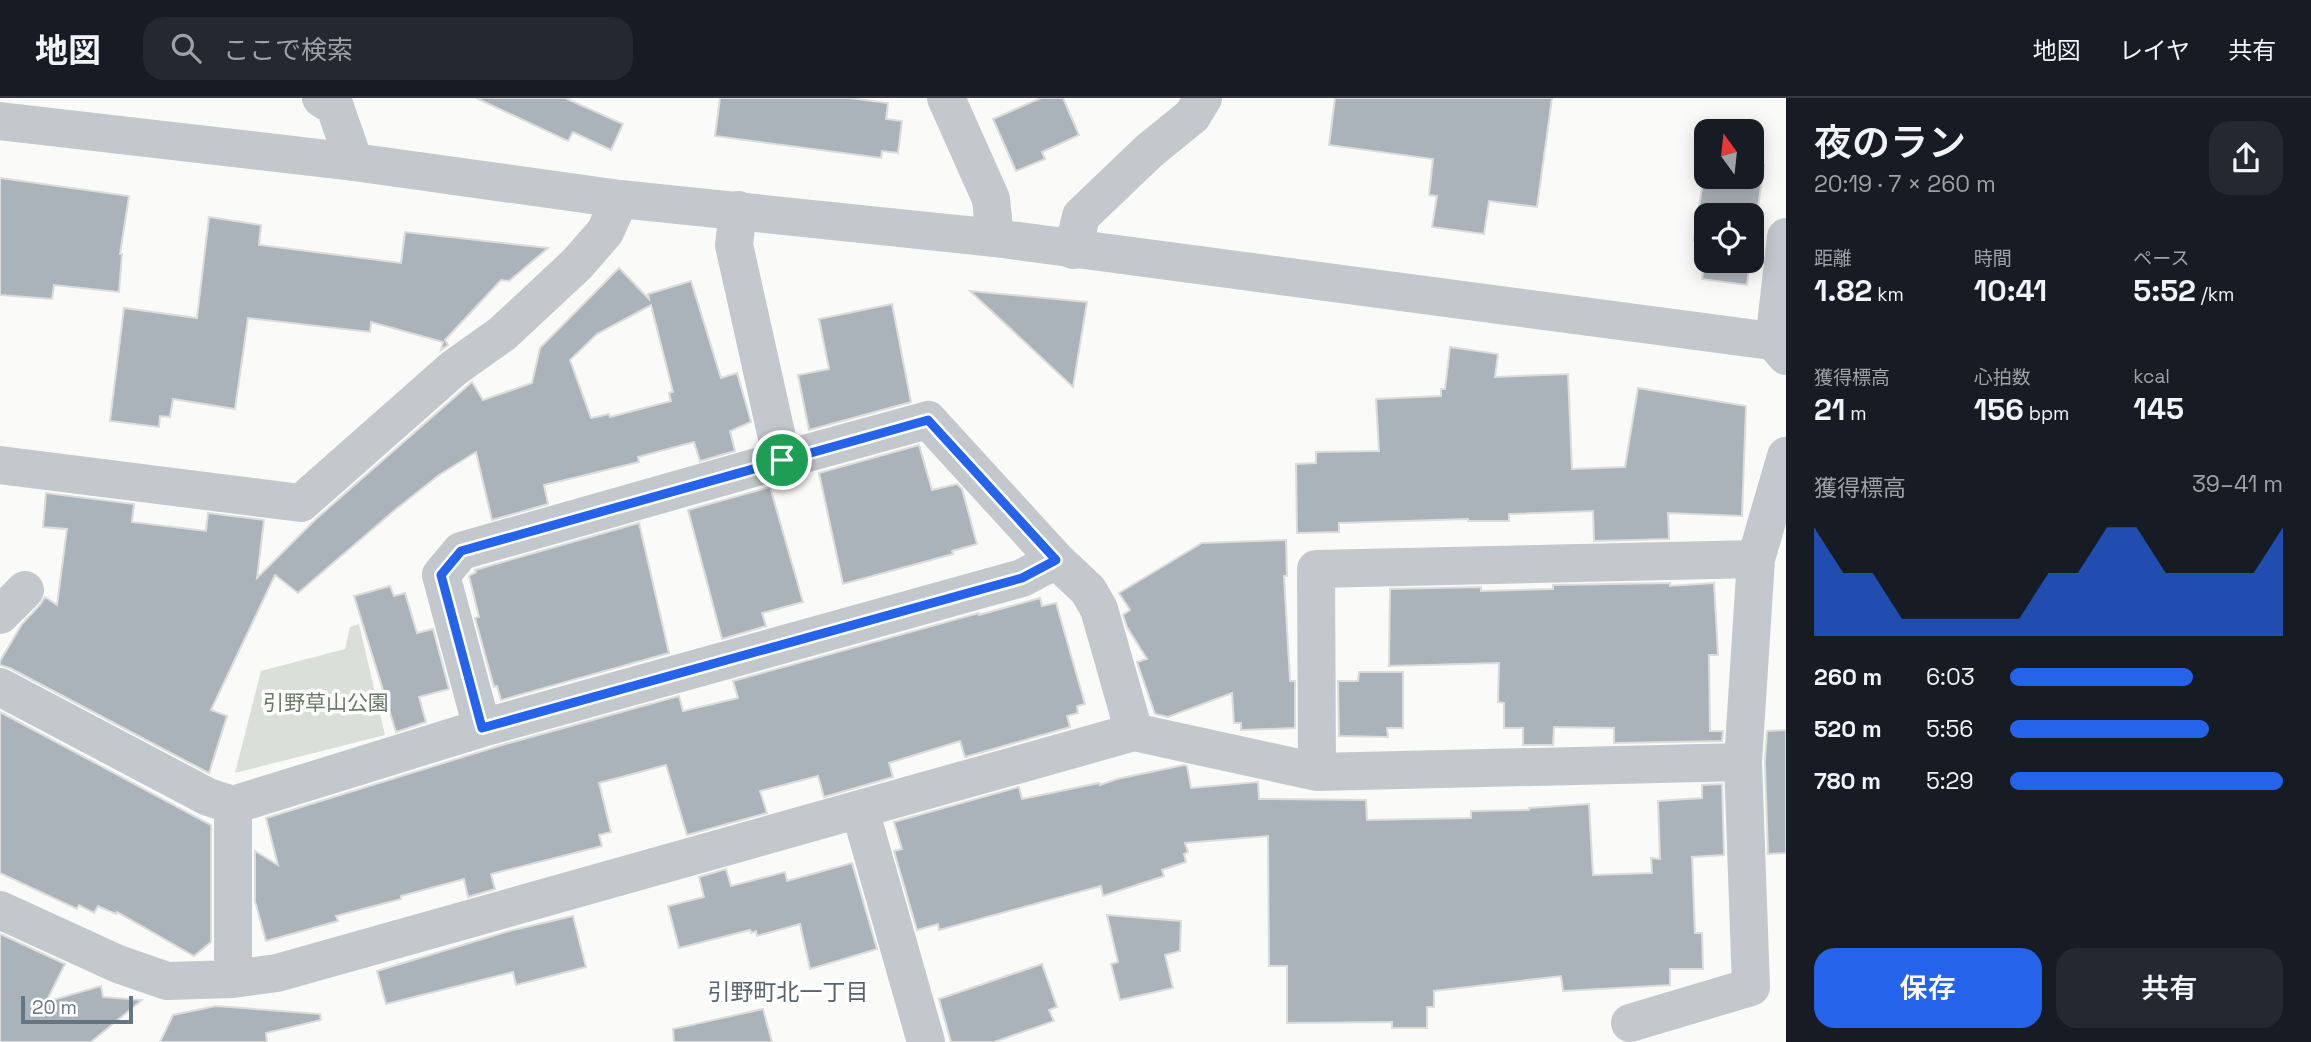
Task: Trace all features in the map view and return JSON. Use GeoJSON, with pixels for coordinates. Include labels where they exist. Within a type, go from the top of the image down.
{"type":"FeatureCollection","features":[{"type":"Feature","properties":{"kind":"street"},"geometry":{"type":"LineString","coordinates":[[321,98],[335,107],[354,162]]}},
{"type":"Feature","properties":{"kind":"street"},"geometry":{"type":"LineString","coordinates":[[946,98],[991,199],[995,238]]}},
{"type":"Feature","properties":{"kind":"street"},"geometry":{"type":"LineString","coordinates":[[1073,250],[1081,216],[1149,151],[1192,116],[1203,98]]}},
{"type":"Feature","properties":{"kind":"street"},"geometry":{"type":"LineString","coordinates":[[0,121],[354,162],[620,200],[995,238],[1782,347],[1786,237]]}},
{"type":"Feature","properties":{"kind":"street"},"geometry":{"type":"LineString","coordinates":[[0,465],[301,503],[454,368],[502,334],[577,264],[605,232],[620,200]]}},
{"type":"Feature","properties":{"kind":"street"},"geometry":{"type":"LineString","coordinates":[[738,210],[734,245],[782,460]]}},
{"type":"Feature","properties":{"kind":"street"},"geometry":{"type":"LineString","coordinates":[[482,728],[441,575],[461,551],[928,420],[1056,560],[1088,590],[1099,610],[1134,732]]}},
{"type":"Feature","properties":{"kind":"street"},"geometry":{"type":"LineString","coordinates":[[1630,1023],[1751,987],[1743,762],[1756,559],[1786,456]]}},
{"type":"Feature","properties":{"kind":"street"},"geometry":{"type":"LineString","coordinates":[[1317,772],[1316,569],[1756,559]]}},
{"type":"Feature","properties":{"kind":"street"},"geometry":{"type":"LineString","coordinates":[[0,687],[208,797],[233,805],[482,728],[1022,578],[1056,560]]}},
{"type":"Feature","properties":{"kind":"street"},"geometry":{"type":"LineString","coordinates":[[0,910],[118,964],[167,981],[233,979],[277,973],[1134,732],[1317,772],[1743,762]]}},
{"type":"Feature","properties":{"kind":"street"},"geometry":{"type":"LineString","coordinates":[[233,805],[233,979]]}},
{"type":"Feature","properties":{"kind":"street"},"geometry":{"type":"LineString","coordinates":[[860,810],[926,1042]]}},
{"type":"Feature","properties":{"kind":"green space","name":"引野草山公園"},"geometry":{"type":"Polygon","coordinates":[[[359,624],[385,735],[235,773],[261,671],[345,649],[350,627],[359,624]]]}},
{"type":"Feature","properties":{"kind":"building"},"geometry":{"type":"Polygon","coordinates":[[[476,98],[565,98],[623,124],[611,150],[573,132],[568,141],[476,98]]]}},
{"type":"Feature","properties":{"kind":"building"},"geometry":{"type":"Polygon","coordinates":[[[720,98],[849,98],[888,103],[886,119],[902,121],[898,153],[882,151],[881,158],[715,136],[720,98]]]}},
{"type":"Feature","properties":{"kind":"building"},"geometry":{"type":"Polygon","coordinates":[[[1041,98],[1063,98],[1079,135],[1042,152],[1045,159],[1016,171],[993,119],[1041,98]]]}},
{"type":"Feature","properties":{"kind":"building"},"geometry":{"type":"Polygon","coordinates":[[[1335,98],[1552,98],[1537,207],[1489,201],[1484,234],[1432,227],[1437,196],[1429,195],[1433,159],[1329,145],[1335,98]]]}},
{"type":"Feature","properties":{"kind":"building"},"geometry":{"type":"Polygon","coordinates":[[[0,178],[129,196],[120,254],[119,292],[54,285],[52,299],[0,295],[0,178]]]}},
{"type":"Feature","properties":{"kind":"building"},"geometry":{"type":"Polygon","coordinates":[[[1702,189],[1761,189],[1759,203],[1700,203],[1702,189]]]}},
{"type":"Feature","properties":{"kind":"building"},"geometry":{"type":"Polygon","coordinates":[[[209,217],[261,225],[259,245],[401,263],[405,232],[548,248],[509,281],[501,280],[445,340],[448,345],[441,350],[443,342],[371,322],[370,332],[248,318],[235,409],[173,399],[170,417],[160,416],[159,427],[110,421],[124,308],[197,318],[209,217]]]}},
{"type":"Feature","properties":{"kind":"building"},"geometry":{"type":"Polygon","coordinates":[[[619,268],[649,299],[648,294],[691,281],[721,378],[737,373],[751,422],[730,431],[735,451],[700,461],[694,442],[638,457],[639,462],[544,485],[548,504],[492,520],[476,452],[439,475],[396,509],[298,593],[275,575],[211,710],[227,716],[209,773],[0,665],[22,624],[45,597],[57,605],[67,529],[43,527],[46,493],[134,504],[132,522],[206,531],[208,513],[264,520],[257,578],[316,519],[472,382],[483,400],[532,383],[540,348],[619,268]],[[651,305],[597,334],[570,360],[591,418],[609,414],[610,417],[671,401],[669,393],[673,392],[651,305]]]}},
{"type":"Feature","properties":{"kind":"building"},"geometry":{"type":"Polygon","coordinates":[[[1703,273],[1748,273],[1747,285],[1702,279],[1703,273]]]}},
{"type":"Feature","properties":{"kind":"building"},"geometry":{"type":"Polygon","coordinates":[[[970,291],[1087,302],[1073,387],[970,291]]]}},
{"type":"Feature","properties":{"kind":"building"},"geometry":{"type":"Polygon","coordinates":[[[892,304],[911,402],[809,430],[798,375],[829,369],[819,319],[892,304]]]}},
{"type":"Feature","properties":{"kind":"building"},"geometry":{"type":"Polygon","coordinates":[[[1450,347],[1498,354],[1495,377],[1568,374],[1572,469],[1625,467],[1638,388],[1746,406],[1742,516],[1668,513],[1669,539],[1594,541],[1593,511],[1509,514],[1509,521],[1468,519],[1339,523],[1339,532],[1297,533],[1296,464],[1316,463],[1316,452],[1379,451],[1376,399],[1441,396],[1441,389],[1445,389],[1450,347]]]}},
{"type":"Feature","properties":{"kind":"building"},"geometry":{"type":"Polygon","coordinates":[[[919,445],[932,490],[957,484],[962,489],[977,544],[952,551],[953,554],[843,584],[819,473],[919,445]]]}},
{"type":"Feature","properties":{"kind":"building"},"geometry":{"type":"Polygon","coordinates":[[[770,487],[803,602],[762,613],[766,626],[722,639],[688,510],[770,487]]]}},
{"type":"Feature","properties":{"kind":"building"},"geometry":{"type":"Polygon","coordinates":[[[639,523],[669,653],[501,700],[497,686],[494,687],[475,618],[479,617],[469,576],[476,572],[475,570],[639,523]]]}},
{"type":"Feature","properties":{"kind":"building"},"geometry":{"type":"Polygon","coordinates":[[[1286,540],[1287,576],[1284,576],[1290,681],[1295,681],[1295,728],[1241,730],[1241,723],[1234,723],[1232,693],[1168,717],[1155,714],[1137,662],[1147,659],[1127,627],[1123,615],[1130,610],[1119,593],[1202,543],[1286,540]]]}},
{"type":"Feature","properties":{"kind":"building"},"geometry":{"type":"Polygon","coordinates":[[[1670,583],[1670,586],[1714,583],[1718,655],[1709,655],[1710,731],[1723,731],[1722,741],[1614,743],[1614,728],[1554,727],[1553,745],[1523,745],[1523,728],[1504,728],[1504,703],[1498,702],[1499,663],[1389,666],[1390,589],[1481,587],[1481,591],[1553,589],[1553,585],[1670,583]]]}},
{"type":"Feature","properties":{"kind":"building"},"geometry":{"type":"Polygon","coordinates":[[[390,586],[394,596],[405,593],[417,633],[433,629],[449,689],[419,697],[426,722],[396,732],[354,596],[390,586]]]}},
{"type":"Feature","properties":{"kind":"building"},"geometry":{"type":"Polygon","coordinates":[[[1040,598],[1042,606],[1056,603],[1085,704],[1077,706],[1078,713],[1067,716],[1070,727],[965,757],[960,741],[889,763],[893,777],[824,797],[818,776],[760,791],[767,813],[687,835],[666,765],[599,783],[611,832],[599,835],[602,846],[491,874],[495,889],[468,897],[464,879],[336,916],[338,921],[266,941],[255,901],[255,851],[278,865],[266,818],[502,745],[679,696],[683,711],[738,698],[733,681],[1040,598]]]}},
{"type":"Feature","properties":{"kind":"building"},"geometry":{"type":"Polygon","coordinates":[[[1359,672],[1403,672],[1403,728],[1387,728],[1388,737],[1339,736],[1338,681],[1358,681],[1359,672]]]}},
{"type":"Feature","properties":{"kind":"building"},"geometry":{"type":"Polygon","coordinates":[[[0,712],[211,825],[211,942],[194,956],[117,912],[116,914],[98,906],[94,913],[79,905],[77,909],[0,873],[0,712]]]}},
{"type":"Feature","properties":{"kind":"building"},"geometry":{"type":"Polygon","coordinates":[[[1786,730],[1786,853],[1768,854],[1765,762],[1767,731],[1786,730]]]}},
{"type":"Feature","properties":{"kind":"building"},"geometry":{"type":"Polygon","coordinates":[[[1187,766],[1191,788],[1258,782],[1259,799],[1366,800],[1367,820],[1471,818],[1471,811],[1529,810],[1589,804],[1593,875],[1652,873],[1651,858],[1660,859],[1658,801],[1702,798],[1702,785],[1722,784],[1724,855],[1692,857],[1695,933],[1702,933],[1703,969],[1670,969],[1670,985],[1563,991],[1561,976],[1434,991],[1434,1007],[1427,1007],[1427,1028],[1392,1028],[1392,1022],[1287,1023],[1287,966],[1269,966],[1268,836],[1185,843],[1188,852],[1184,854],[1186,862],[1162,870],[1164,876],[1103,896],[1101,886],[939,930],[938,924],[917,930],[894,851],[902,849],[894,822],[1019,787],[1022,799],[1099,783],[1100,785],[1187,766]]]}},
{"type":"Feature","properties":{"kind":"building"},"geometry":{"type":"Polygon","coordinates":[[[852,863],[877,949],[810,969],[800,924],[757,936],[756,931],[751,933],[750,930],[679,948],[668,906],[704,897],[699,877],[726,869],[731,886],[785,872],[787,881],[852,863]]]}},
{"type":"Feature","properties":{"kind":"building"},"geometry":{"type":"Polygon","coordinates":[[[1107,915],[1181,921],[1180,951],[1165,955],[1173,988],[1120,1000],[1111,964],[1118,962],[1107,915]]]}},
{"type":"Feature","properties":{"kind":"building"},"geometry":{"type":"Polygon","coordinates":[[[573,916],[586,967],[516,985],[513,972],[386,1004],[377,971],[509,931],[573,916]]]}},
{"type":"Feature","properties":{"kind":"building"},"geometry":{"type":"Polygon","coordinates":[[[0,934],[65,964],[46,1002],[101,986],[103,997],[142,1000],[91,1042],[0,1042],[0,934]]]}},
{"type":"Feature","properties":{"kind":"building"},"geometry":{"type":"Polygon","coordinates":[[[1042,964],[1057,1007],[1049,1010],[1054,1021],[994,1042],[951,1042],[939,999],[1042,964]]]}},
{"type":"Feature","properties":{"kind":"building"},"geometry":{"type":"Polygon","coordinates":[[[216,1006],[320,1014],[321,1020],[266,1033],[267,1042],[160,1042],[173,1015],[216,1006]]]}},
{"type":"Feature","properties":{"kind":"building"},"geometry":{"type":"Polygon","coordinates":[[[763,1009],[772,1042],[674,1042],[673,1029],[763,1009]]]}},
{"type":"Feature","properties":{"kind":"district","name":"引野町北一丁目"},"geometry":{"type":"Point","coordinates":[788,992]}},
{"type":"Feature","properties":{"kind":"route"},"geometry":{"type":"LineString","coordinates":[[928,420],[1056,560],[1022,578],[482,728],[441,575],[461,551],[782,460],[928,420]]}}]}
